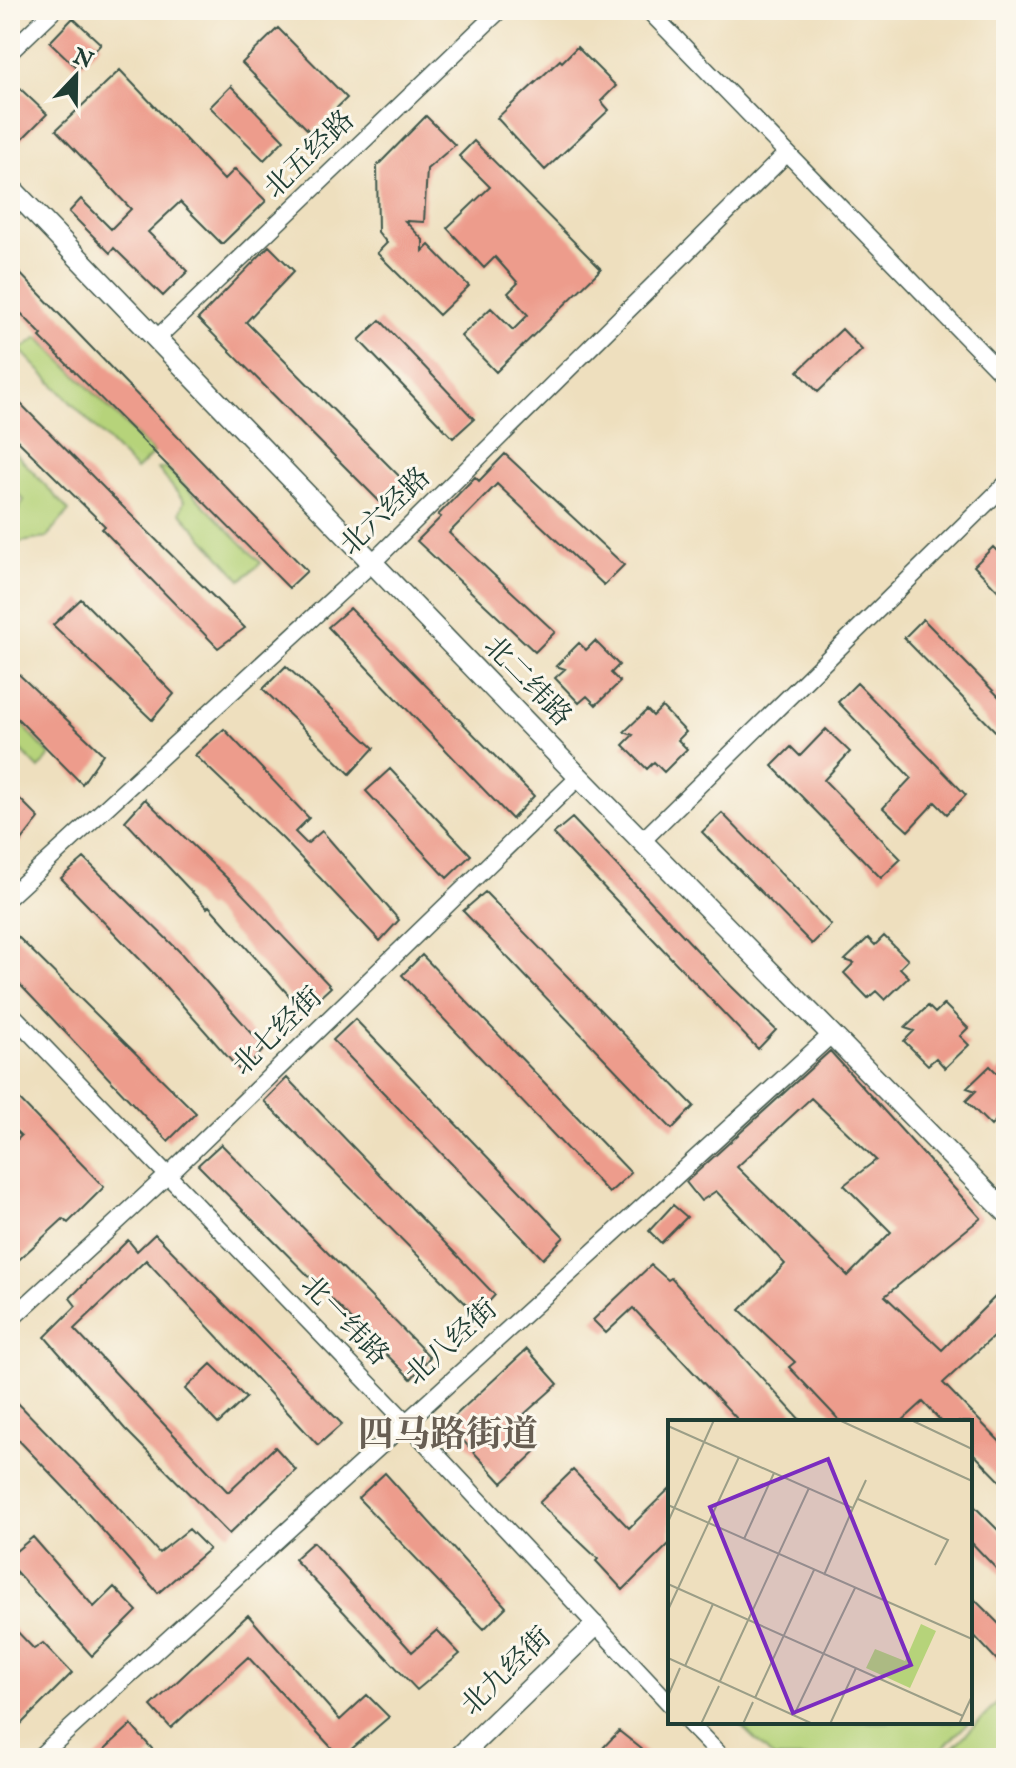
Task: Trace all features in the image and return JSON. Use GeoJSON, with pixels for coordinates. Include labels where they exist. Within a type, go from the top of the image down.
{"type":"FeatureCollection","features":[{"type":"Feature","properties":{"kind":"street"},"geometry":{"type":"LineString","coordinates":[[10,52],[54,10]]}},
{"type":"Feature","properties":{"kind":"street","name":"北五经路"},"geometry":{"type":"LineString","coordinates":[[157,338],[500,10]]}},
{"type":"Feature","properties":{"kind":"street"},"geometry":{"type":"LineString","coordinates":[[648,10],[1006,378]]}},
{"type":"Feature","properties":{"kind":"street","name":"北六经路"},"geometry":{"type":"LineString","coordinates":[[10,896],[373,562],[787,153]]}},
{"type":"Feature","properties":{"kind":"street","name":"北二纬路"},"geometry":{"type":"LineString","coordinates":[[10,187],[579,777],[1006,1212]]}},
{"type":"Feature","properties":{"kind":"street"},"geometry":{"type":"LineString","coordinates":[[642,841],[1006,484]]}},
{"type":"Feature","properties":{"kind":"street","name":"北七经街"},"geometry":{"type":"LineString","coordinates":[[10,1320],[168,1175],[579,777]]}},
{"type":"Feature","properties":{"kind":"street","name":"北一纬路"},"geometry":{"type":"LineString","coordinates":[[10,1012],[405,1421],[668,1702]]}},
{"type":"Feature","properties":{"kind":"street","name":"北八经街"},"geometry":{"type":"LineString","coordinates":[[38,1758],[832,1034]]}},
{"type":"Feature","properties":{"kind":"street","name":"北九经街"},"geometry":{"type":"LineString","coordinates":[[458,1758],[595,1626]]}},
{"type":"Feature","properties":{"kind":"street"},"geometry":{"type":"LineString","coordinates":[[690,1724],[723,1758]]}},
{"type":"Feature","properties":{"kind":"green space"},"geometry":{"type":"Polygon","coordinates":[[[38,337],[154,453],[136,470],[20,350],[38,337]]]}},
{"type":"Feature","properties":{"kind":"green space"},"geometry":{"type":"Polygon","coordinates":[[[10,447],[69,511],[46,538],[15,543],[10,547],[10,525],[24,500],[10,485],[10,447]]]}},
{"type":"Feature","properties":{"kind":"green space"},"geometry":{"type":"Polygon","coordinates":[[[166,467],[261,563],[241,580],[180,512],[184,501],[158,469],[166,467]]]}},
{"type":"Feature","properties":{"kind":"green space"},"geometry":{"type":"Polygon","coordinates":[[[10,712],[50,755],[39,769],[10,739],[10,712]]]}},
{"type":"Feature","properties":{"kind":"green space"},"geometry":{"type":"Polygon","coordinates":[[[1006,1695],[1006,1758],[942,1758],[1006,1695]]]}},
{"type":"Feature","properties":{"kind":"green space"},"geometry":{"type":"Polygon","coordinates":[[[739,1724],[967,1724],[932,1758],[774,1758],[739,1724]]]}},
{"type":"Feature","properties":{"kind":"building"},"geometry":{"type":"Polygon","coordinates":[[[73,18],[101,44],[78,69],[50,42],[73,18]]]}},
{"type":"Feature","properties":{"kind":"building"},"geometry":{"type":"Polygon","coordinates":[[[278,28],[347,98],[311,133],[242,63],[278,28]]]}},
{"type":"Feature","properties":{"kind":"building"},"geometry":{"type":"Polygon","coordinates":[[[577,47],[616,86],[601,101],[609,110],[545,170],[497,118],[577,47]]]}},
{"type":"Feature","properties":{"kind":"building"},"geometry":{"type":"Polygon","coordinates":[[[120,70],[224,180],[235,169],[266,201],[222,244],[180,202],[148,232],[188,271],[163,296],[114,248],[110,253],[69,212],[81,199],[111,229],[131,209],[56,130],[120,70]]]}},
{"type":"Feature","properties":{"kind":"building"},"geometry":{"type":"Polygon","coordinates":[[[10,79],[47,114],[19,142],[10,133],[10,79]]]}},
{"type":"Feature","properties":{"kind":"building"},"geometry":{"type":"Polygon","coordinates":[[[231,86],[284,140],[264,160],[210,107],[231,86]]]}},
{"type":"Feature","properties":{"kind":"building"},"geometry":{"type":"Polygon","coordinates":[[[426,116],[455,145],[427,169],[424,222],[405,221],[423,240],[423,251],[429,245],[469,286],[439,315],[377,253],[387,243],[378,232],[377,166],[426,116]]]}},
{"type":"Feature","properties":{"kind":"building"},"geometry":{"type":"Polygon","coordinates":[[[474,141],[601,269],[496,372],[461,336],[491,308],[513,330],[528,315],[508,293],[518,283],[495,257],[484,268],[447,228],[490,187],[459,156],[474,141]]]}},
{"type":"Feature","properties":{"kind":"building"},"geometry":{"type":"Polygon","coordinates":[[[269,246],[294,271],[246,322],[408,485],[385,507],[198,319],[269,246]]]}},
{"type":"Feature","properties":{"kind":"building"},"geometry":{"type":"Polygon","coordinates":[[[10,263],[307,571],[289,588],[40,337],[42,335],[10,302],[10,263]]]}},
{"type":"Feature","properties":{"kind":"building"},"geometry":{"type":"Polygon","coordinates":[[[380,320],[474,419],[453,438],[359,340],[380,320]]]}},
{"type":"Feature","properties":{"kind":"building"},"geometry":{"type":"Polygon","coordinates":[[[842,329],[862,350],[818,392],[798,371],[842,329]]]}},
{"type":"Feature","properties":{"kind":"building"},"geometry":{"type":"Polygon","coordinates":[[[10,393],[245,628],[218,648],[102,529],[105,526],[10,433],[10,393]]]}},
{"type":"Feature","properties":{"kind":"building"},"geometry":{"type":"Polygon","coordinates":[[[505,454],[624,565],[604,585],[497,484],[449,533],[555,632],[535,652],[417,541],[475,477],[479,481],[505,454]]]}},
{"type":"Feature","properties":{"kind":"building"},"geometry":{"type":"Polygon","coordinates":[[[993,547],[1006,560],[1006,599],[974,566],[993,547]]]}},
{"type":"Feature","properties":{"kind":"building"},"geometry":{"type":"Polygon","coordinates":[[[81,599],[174,694],[152,720],[53,625],[81,599]]]}},
{"type":"Feature","properties":{"kind":"building"},"geometry":{"type":"Polygon","coordinates":[[[350,608],[534,796],[512,819],[328,627],[350,608]]]}},
{"type":"Feature","properties":{"kind":"building"},"geometry":{"type":"Polygon","coordinates":[[[923,619],[1006,704],[1006,742],[904,638],[923,619]]]}},
{"type":"Feature","properties":{"kind":"building"},"geometry":{"type":"Polygon","coordinates":[[[595,641],[619,665],[611,673],[620,682],[596,705],[587,696],[579,703],[555,678],[565,669],[556,666],[579,643],[586,650],[595,641]]]}},
{"type":"Feature","properties":{"kind":"building"},"geometry":{"type":"Polygon","coordinates":[[[10,666],[103,754],[82,784],[10,711],[10,666]]]}},
{"type":"Feature","properties":{"kind":"building"},"geometry":{"type":"Polygon","coordinates":[[[286,666],[374,748],[350,774],[263,689],[286,666]]]}},
{"type":"Feature","properties":{"kind":"building"},"geometry":{"type":"Polygon","coordinates":[[[857,683],[966,795],[947,814],[935,802],[908,831],[883,808],[911,778],[838,702],[857,683]]]}},
{"type":"Feature","properties":{"kind":"building"},"geometry":{"type":"Polygon","coordinates":[[[662,707],[686,732],[678,740],[687,749],[664,772],[654,762],[647,769],[623,745],[633,735],[624,732],[647,710],[653,716],[662,707]]]}},
{"type":"Feature","properties":{"kind":"building"},"geometry":{"type":"Polygon","coordinates":[[[224,729],[309,818],[295,832],[307,844],[322,831],[399,920],[380,941],[283,839],[195,755],[224,729]]]}},
{"type":"Feature","properties":{"kind":"building"},"geometry":{"type":"Polygon","coordinates":[[[826,729],[850,752],[824,780],[901,859],[881,878],[772,766],[791,747],[800,756],[826,729]]]}},
{"type":"Feature","properties":{"kind":"building"},"geometry":{"type":"Polygon","coordinates":[[[390,769],[471,855],[447,878],[366,791],[390,769]]]}},
{"type":"Feature","properties":{"kind":"building"},"geometry":{"type":"Polygon","coordinates":[[[10,789],[39,818],[18,845],[10,838],[10,789]]]}},
{"type":"Feature","properties":{"kind":"building"},"geometry":{"type":"Polygon","coordinates":[[[145,799],[232,883],[331,987],[304,1012],[209,906],[207,908],[125,821],[145,799]]]}},
{"type":"Feature","properties":{"kind":"building"},"geometry":{"type":"Polygon","coordinates":[[[722,813],[831,925],[812,944],[702,832],[722,813]]]}},
{"type":"Feature","properties":{"kind":"building"},"geometry":{"type":"Polygon","coordinates":[[[572,818],[776,1030],[758,1049],[553,834],[572,818]]]}},
{"type":"Feature","properties":{"kind":"building"},"geometry":{"type":"Polygon","coordinates":[[[84,858],[179,951],[265,1048],[242,1073],[159,979],[61,878],[84,858]]]}},
{"type":"Feature","properties":{"kind":"building"},"geometry":{"type":"Polygon","coordinates":[[[485,892],[694,1106],[672,1129],[463,911],[485,892]]]}},
{"type":"Feature","properties":{"kind":"building"},"geometry":{"type":"Polygon","coordinates":[[[10,929],[196,1113],[168,1141],[10,974],[10,929]]]}},
{"type":"Feature","properties":{"kind":"building"},"geometry":{"type":"Polygon","coordinates":[[[884,936],[908,960],[900,968],[909,977],[885,1000],[876,991],[868,998],[844,973],[854,963],[845,960],[868,938],[875,945],[884,936]]]}},
{"type":"Feature","properties":{"kind":"building"},"geometry":{"type":"Polygon","coordinates":[[[422,955],[631,1173],[609,1193],[402,975],[422,955]]]}},
{"type":"Feature","properties":{"kind":"building"},"geometry":{"type":"Polygon","coordinates":[[[944,1004],[968,1028],[960,1036],[969,1045],[945,1068],[936,1058],[928,1065],[904,1041],[914,1031],[905,1028],[928,1006],[935,1013],[944,1004]]]}},
{"type":"Feature","properties":{"kind":"building"},"geometry":{"type":"Polygon","coordinates":[[[355,1019],[564,1237],[543,1259],[333,1040],[355,1019]]]}},
{"type":"Feature","properties":{"kind":"building"},"geometry":{"type":"Polygon","coordinates":[[[830,1051],[981,1218],[885,1296],[942,1350],[1006,1286],[1006,1325],[943,1383],[1006,1448],[1006,1487],[972,1452],[972,1420],[940,1420],[923,1402],[903,1420],[839,1420],[789,1367],[795,1362],[740,1310],[785,1264],[716,1191],[701,1201],[686,1182],[830,1051]],[[811,1098],[737,1167],[848,1276],[891,1232],[844,1185],[876,1160],[811,1098]]]}},
{"type":"Feature","properties":{"kind":"building"},"geometry":{"type":"Polygon","coordinates":[[[1006,1064],[1006,1127],[998,1118],[991,1126],[966,1101],[976,1091],[967,1088],[990,1066],[997,1073],[1006,1064]]]}},
{"type":"Feature","properties":{"kind":"building"},"geometry":{"type":"Polygon","coordinates":[[[287,1078],[495,1295],[477,1315],[264,1101],[287,1078]]]}},
{"type":"Feature","properties":{"kind":"building"},"geometry":{"type":"Polygon","coordinates":[[[10,1090],[104,1187],[68,1223],[63,1219],[10,1268],[10,1146],[21,1136],[10,1125],[10,1090]]]}},
{"type":"Feature","properties":{"kind":"building"},"geometry":{"type":"Polygon","coordinates":[[[221,1144],[430,1357],[411,1379],[198,1165],[221,1144]]]}},
{"type":"Feature","properties":{"kind":"building"},"geometry":{"type":"Polygon","coordinates":[[[673,1205],[687,1217],[661,1243],[649,1231],[673,1205]]]}},
{"type":"Feature","properties":{"kind":"building"},"geometry":{"type":"Polygon","coordinates":[[[155,1234],[342,1424],[318,1445],[146,1260],[74,1329],[228,1492],[275,1447],[296,1470],[229,1534],[125,1429],[45,1337],[76,1306],[70,1298],[128,1240],[137,1251],[155,1234]]]}},
{"type":"Feature","properties":{"kind":"building"},"geometry":{"type":"Polygon","coordinates":[[[651,1265],[668,1280],[671,1278],[800,1420],[738,1420],[633,1308],[606,1333],[593,1320],[651,1265]]]}},
{"type":"Feature","properties":{"kind":"building"},"geometry":{"type":"Polygon","coordinates":[[[527,1349],[558,1384],[513,1424],[536,1451],[502,1483],[447,1423],[527,1349]]]}},
{"type":"Feature","properties":{"kind":"building"},"geometry":{"type":"Polygon","coordinates":[[[211,1364],[246,1398],[218,1424],[185,1389],[211,1364]]]}},
{"type":"Feature","properties":{"kind":"building"},"geometry":{"type":"Polygon","coordinates":[[[10,1395],[159,1553],[189,1529],[209,1549],[158,1593],[10,1431],[10,1395]]]}},
{"type":"Feature","properties":{"kind":"building"},"geometry":{"type":"Polygon","coordinates":[[[573,1470],[629,1528],[668,1490],[668,1545],[623,1590],[596,1561],[598,1559],[539,1503],[573,1470]]]}},
{"type":"Feature","properties":{"kind":"building"},"geometry":{"type":"Polygon","coordinates":[[[385,1473],[506,1607],[484,1629],[358,1498],[385,1473]]]}},
{"type":"Feature","properties":{"kind":"building"},"geometry":{"type":"Polygon","coordinates":[[[972,1504],[1006,1538],[1006,1579],[972,1543],[972,1504]]]}},
{"type":"Feature","properties":{"kind":"building"},"geometry":{"type":"Polygon","coordinates":[[[33,1537],[94,1607],[114,1587],[137,1611],[92,1656],[10,1565],[10,1556],[33,1537]]]}},
{"type":"Feature","properties":{"kind":"building"},"geometry":{"type":"Polygon","coordinates":[[[313,1542],[412,1652],[437,1630],[460,1654],[417,1690],[294,1559],[313,1542]]]}},
{"type":"Feature","properties":{"kind":"building"},"geometry":{"type":"Polygon","coordinates":[[[972,1597],[1006,1631],[1006,1670],[972,1633],[972,1597]]]}},
{"type":"Feature","properties":{"kind":"building"},"geometry":{"type":"Polygon","coordinates":[[[248,1615],[340,1720],[367,1695],[389,1717],[341,1758],[248,1657],[171,1728],[151,1706],[248,1615]]]}},
{"type":"Feature","properties":{"kind":"building"},"geometry":{"type":"Polygon","coordinates":[[[10,1624],[34,1649],[43,1643],[72,1673],[21,1724],[10,1713],[10,1624]]]}},
{"type":"Feature","properties":{"kind":"building"},"geometry":{"type":"Polygon","coordinates":[[[131,1725],[154,1751],[146,1758],[95,1758],[131,1725]]]}},
{"type":"Feature","properties":{"kind":"building"},"geometry":{"type":"Polygon","coordinates":[[[619,1731],[653,1758],[606,1758],[599,1752],[619,1731]]]}},
{"type":"Feature","properties":{"kind":"district","name":"四马路街道"},"geometry":{"type":"Point","coordinates":[448,1436]}}]}
